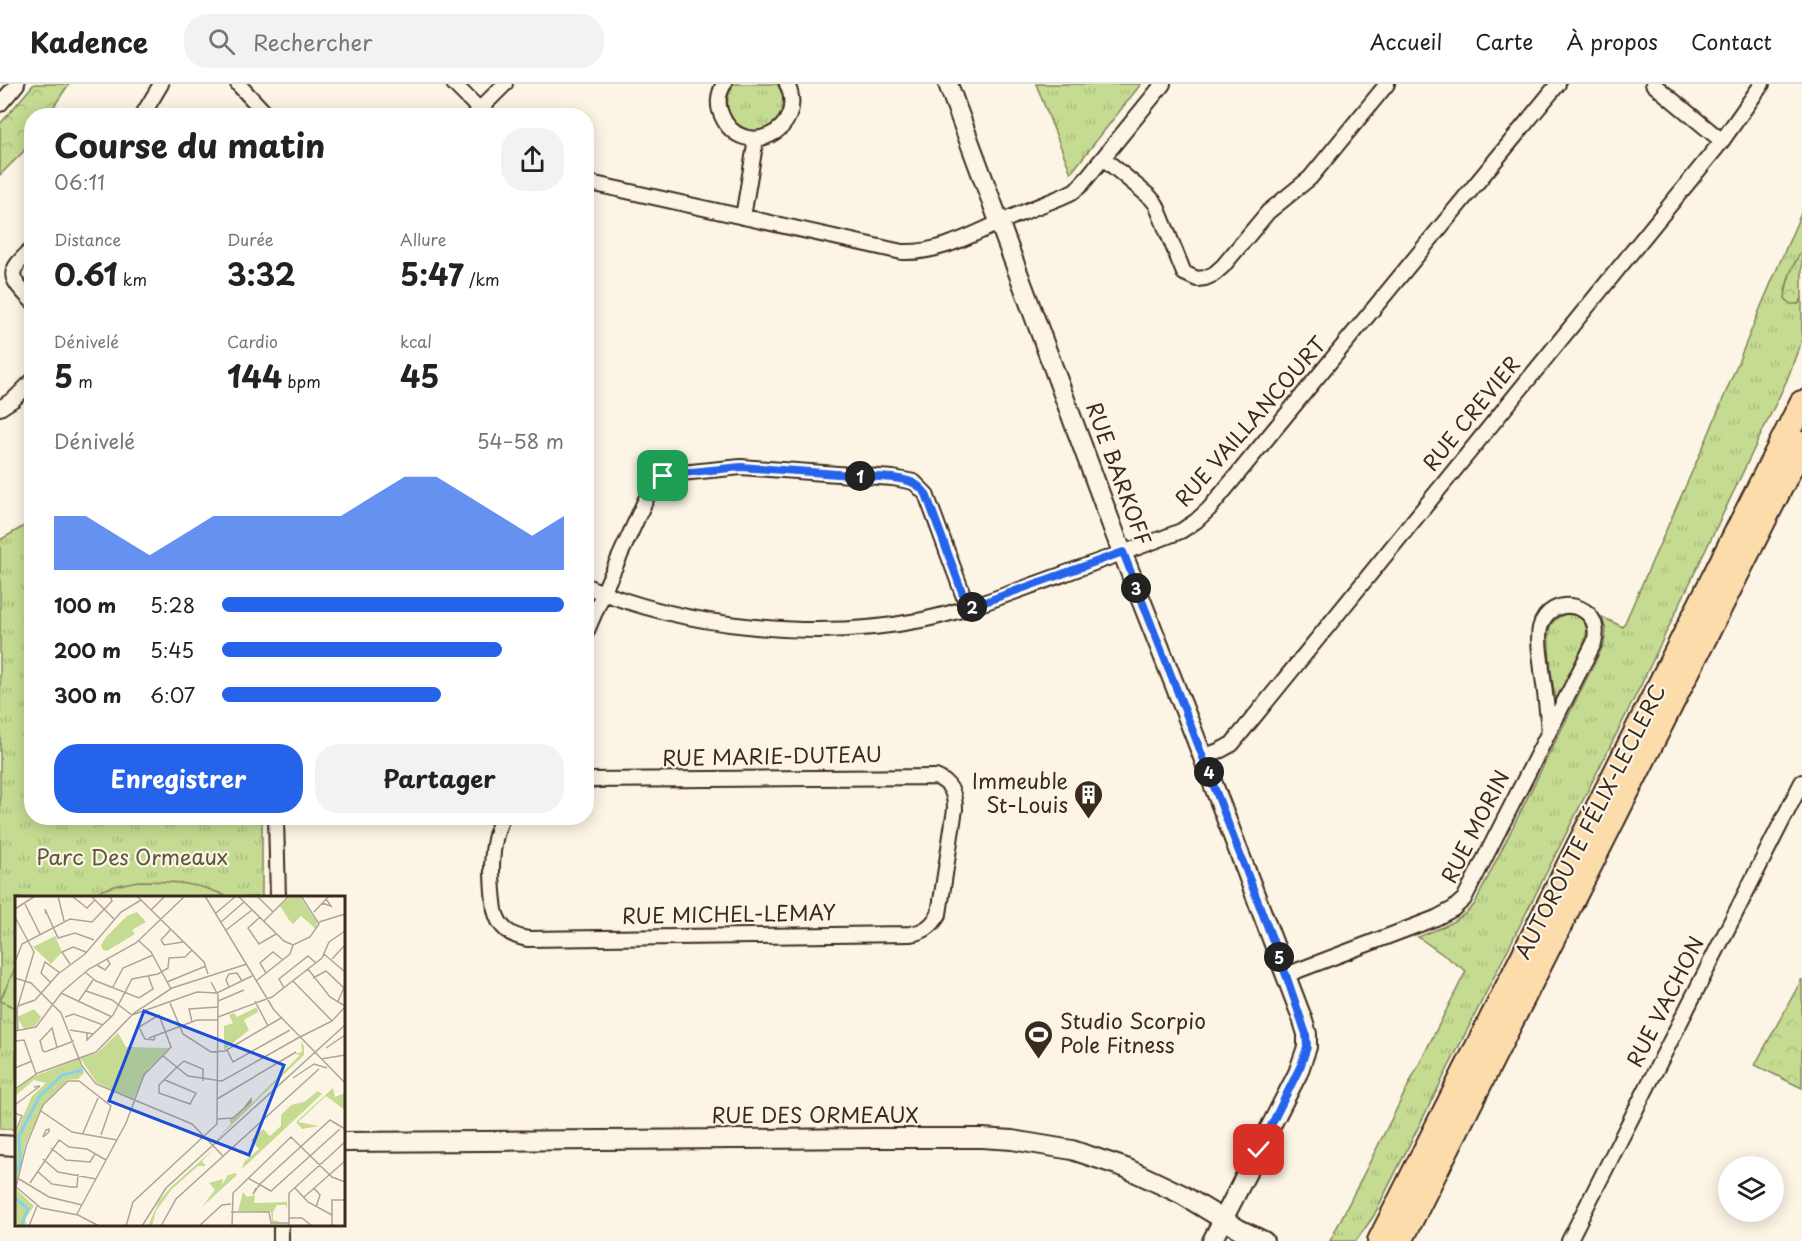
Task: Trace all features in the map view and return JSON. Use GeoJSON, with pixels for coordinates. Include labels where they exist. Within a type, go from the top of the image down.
{"type":"FeatureCollection","features":[{"type":"Feature","properties":{"kind":"highway","name":"AUTOROUTE FÉLIX-LECLERC"},"geometry":{"type":"LineString","coordinates":[[1380,1241],[1802,403]]}},
{"type":"Feature","properties":{"kind":"highway","name":"AUTOROUTE FÉLIX-LECLERC"},"geometry":{"type":"LineString","coordinates":[[1400,1241],[1802,444]]}},
{"type":"Feature","properties":{"kind":"street"},"geometry":{"type":"LineString","coordinates":[[0,104],[17,84]]}},
{"type":"Feature","properties":{"kind":"street"},"geometry":{"type":"LineString","coordinates":[[147,108],[161,84]]}},
{"type":"Feature","properties":{"kind":"street"},"geometry":{"type":"LineString","coordinates":[[238,84],[260,108]]}},
{"type":"Feature","properties":{"kind":"street"},"geometry":{"type":"LineString","coordinates":[[454,84],[475,108]]}},
{"type":"Feature","properties":{"kind":"street"},"geometry":{"type":"LineString","coordinates":[[484,108],[506,84]]}},
{"type":"Feature","properties":{"kind":"street"},"geometry":{"type":"LineString","coordinates":[[724,84],[719,101],[720,113],[726,124],[733,132],[756,139],[775,133],[788,119],[792,104],[787,84]]}},
{"type":"Feature","properties":{"kind":"street","name":"RUE BARKOFF"},"geometry":{"type":"LineString","coordinates":[[948,84],[1123,552],[1286,975],[1306,1034],[1305,1054],[1291,1086],[1212,1241]]}},
{"type":"Feature","properties":{"kind":"street"},"geometry":{"type":"LineString","coordinates":[[594,184],[902,252],[916,253],[1001,223],[1019,213],[1074,191],[1163,84]]}},
{"type":"Feature","properties":{"kind":"street"},"geometry":{"type":"LineString","coordinates":[[1103,158],[1156,204],[1184,273],[1197,279],[1205,278],[1223,266],[1268,212],[1310,178],[1387,84]]}},
{"type":"Feature","properties":{"kind":"street","name":"RUE VAILLANCOURT"},"geometry":{"type":"LineString","coordinates":[[594,589],[621,600],[708,621],[779,628],[877,627],[922,620],[968,608],[1180,531],[1209,509],[1558,84]]}},
{"type":"Feature","properties":{"kind":"street"},"geometry":{"type":"LineString","coordinates":[[1653,84],[1722,141]]}},
{"type":"Feature","properties":{"kind":"street","name":"RUE CREVIER"},"geometry":{"type":"LineString","coordinates":[[1203,757],[1232,744],[1722,141],[1762,84]]}},
{"type":"Feature","properties":{"kind":"street"},"geometry":{"type":"LineString","coordinates":[[743,217],[756,139]]}},
{"type":"Feature","properties":{"kind":"street"},"geometry":{"type":"LineString","coordinates":[[24,256],[16,264],[13,273],[14,280],[24,293]]}},
{"type":"Feature","properties":{"kind":"street"},"geometry":{"type":"LineString","coordinates":[[0,408],[24,389]]}},
{"type":"Feature","properties":{"kind":"street"},"geometry":{"type":"LineString","coordinates":[[594,614],[656,481],[671,474],[741,467],[893,478],[914,482],[926,494],[968,608]]}},
{"type":"Feature","properties":{"kind":"street","name":"RUE MORIN"},"geometry":{"type":"LineString","coordinates":[[1286,975],[1437,918],[1464,899],[1595,639],[1596,630],[1592,618],[1582,609],[1574,606],[1560,607],[1551,611],[1544,617],[1540,631],[1540,651],[1549,730]]}},
{"type":"Feature","properties":{"kind":"street","name":"RUE MARIE-DUTEAU"},"geometry":{"type":"LineString","coordinates":[[594,780],[926,776],[943,780],[952,790]]}},
{"type":"Feature","properties":{"kind":"street","name":"RUE VACHON"},"geometry":{"type":"LineString","coordinates":[[1569,1241],[1802,782]]}},
{"type":"Feature","properties":{"kind":"street","name":"RUE MICHEL-LEMAY"},"geometry":{"type":"LineString","coordinates":[[498,825],[492,848],[495,910],[502,927],[518,938],[910,934],[928,928],[939,914],[955,810],[952,790]]}},
{"type":"Feature","properties":{"kind":"street"},"geometry":{"type":"LineString","coordinates":[[276,825],[278,896]]}},
{"type":"Feature","properties":{"kind":"street","name":"RUE DES ORMEAUX"},"geometry":{"type":"LineString","coordinates":[[345,1142],[877,1138],[1012,1140],[1072,1150],[1112,1163],[1181,1194],[1264,1241]]}},
{"type":"Feature","properties":{"kind":"street"},"geometry":{"type":"LineString","coordinates":[[0,1145],[15,1146]]}},
{"type":"Feature","properties":{"kind":"street"},"geometry":{"type":"LineString","coordinates":[[280,1226],[281,1241]]}},
{"type":"Feature","properties":{"kind":"green space"},"geometry":{"type":"Polygon","coordinates":[[[34,84],[69,84],[53,108],[24,108],[24,150],[0,175],[0,124],[34,84]]]}},
{"type":"Feature","properties":{"kind":"green space"},"geometry":{"type":"Polygon","coordinates":[[[733,84],[777,84],[782,93],[783,104],[775,123],[766,129],[755,130],[744,128],[735,121],[729,112],[728,99],[733,84]]]}},
{"type":"Feature","properties":{"kind":"green space"},"geometry":{"type":"Polygon","coordinates":[[[1036,84],[1141,84],[1071,173],[1036,84]]]}},
{"type":"Feature","properties":{"kind":"green space"},"geometry":{"type":"Polygon","coordinates":[[[1802,211],[1802,250],[1790,274],[1785,291],[1798,304],[1802,299],[1802,339],[1787,380],[1641,685],[1373,1217],[1356,1241],[1330,1241],[1466,971],[1418,937],[1455,920],[1474,905],[1604,644],[1606,631],[1602,617],[1623,627],[1707,438],[1802,211]]]}},
{"type":"Feature","properties":{"kind":"green space"},"geometry":{"type":"Polygon","coordinates":[[[1802,250],[1802,299],[1798,304],[1790,304],[1785,298],[1787,285],[1802,250]]]}},
{"type":"Feature","properties":{"kind":"green space","name":"Parc Des Ormeaux"},"geometry":{"type":"Polygon","coordinates":[[[24,526],[24,825],[262,825],[262,896],[15,896],[15,1129],[0,1129],[0,540],[24,526]]]}},
{"type":"Feature","properties":{"kind":"green space"},"geometry":{"type":"Polygon","coordinates":[[[1567,614],[1578,617],[1584,622],[1586,636],[1580,653],[1556,698],[1550,661],[1550,630],[1556,619],[1567,614]]]}},
{"type":"Feature","properties":{"kind":"green space"},"geometry":{"type":"Polygon","coordinates":[[[139,881],[162,882],[185,884],[226,896],[89,896],[112,887],[139,881]]]}},
{"type":"Feature","properties":{"kind":"green space"},"geometry":{"type":"Polygon","coordinates":[[[15,968],[15,1008],[0,1001],[15,968]]]}},
{"type":"Feature","properties":{"kind":"green space"},"geometry":{"type":"Polygon","coordinates":[[[1802,979],[1802,1088],[1755,1065],[1802,979]]]}},
{"type":"Feature","properties":{"kind":"place","name":"Immeuble St-Louis"},"geometry":{"type":"Point","coordinates":[1089,820]}},
{"type":"Feature","properties":{"kind":"place","name":"Studio Scorpio Pole Fitness"},"geometry":{"type":"Point","coordinates":[1039,1060]}},
{"type":"Feature","properties":{"kind":"route"},"geometry":{"type":"LineString","coordinates":[[663,476],[741,467],[905,479],[914,482],[926,494],[968,608],[1123,552],[1286,975],[1306,1034],[1307,1047],[1301,1065],[1259,1150]]}}]}
